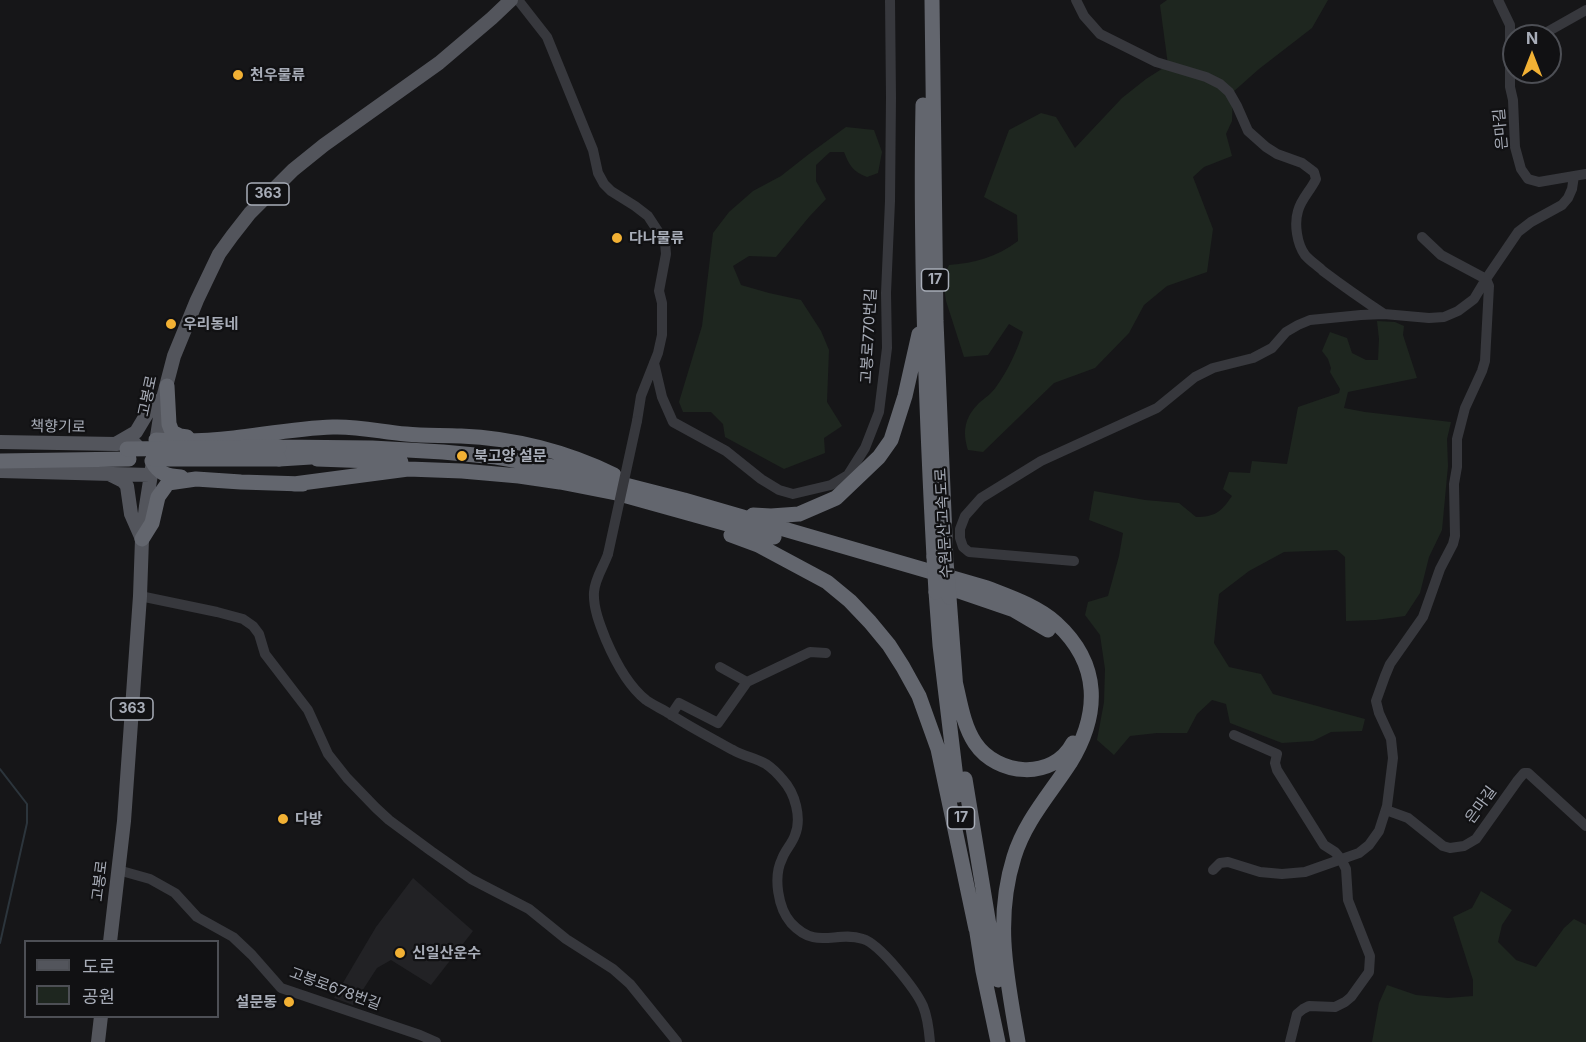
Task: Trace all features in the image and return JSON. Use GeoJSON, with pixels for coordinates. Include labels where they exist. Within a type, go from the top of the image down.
{"type":"FeatureCollection","features":[{"type":"Feature","properties":{"kind":"highway","name":"수원문산고속도로"},"geometry":{"type":"LineString","coordinates":[[924,0],[922,155],[924,314],[949,725],[976,929],[999,1042]]}},
{"type":"Feature","properties":{"kind":"highway","name":"수원문산고속도로"},"geometry":{"type":"LineString","coordinates":[[932,0],[940,559]]}},
{"type":"Feature","properties":{"kind":"highway"},"geometry":{"type":"LineString","coordinates":[[279,453],[299,459],[462,465],[523,474],[590,489],[684,500],[741,513],[771,516],[799,514],[836,498],[879,457],[891,440],[905,396],[924,314]]}},
{"type":"Feature","properties":{"kind":"highway"},"geometry":{"type":"LineString","coordinates":[[165,392],[172,432],[180,436],[232,438]]}},
{"type":"Feature","properties":{"kind":"highway"},"geometry":{"type":"LineString","coordinates":[[156,440],[181,442],[232,438],[286,430],[349,427],[411,435],[462,436],[506,441],[573,457],[608,472],[638,494],[758,545],[827,582],[850,601],[889,645],[919,696],[938,749],[976,929]]}},
{"type":"Feature","properties":{"kind":"highway"},"geometry":{"type":"LineString","coordinates":[[0,451],[279,453],[372,448],[496,457],[559,468],[1014,610],[1050,631],[1073,659],[1083,688],[1084,704],[1078,735],[1067,752],[1050,765],[1025,770],[1003,766],[983,753],[974,742],[967,726],[955,681]]}},
{"type":"Feature","properties":{"kind":"highway"},"geometry":{"type":"LineString","coordinates":[[0,461],[124,451]]}},
{"type":"Feature","properties":{"kind":"highway"},"geometry":{"type":"LineString","coordinates":[[299,459],[327,456],[377,456],[483,462],[561,477],[590,489]]}},
{"type":"Feature","properties":{"kind":"highway"},"geometry":{"type":"LineString","coordinates":[[151,469],[156,468],[163,474],[196,479],[241,482],[313,484],[419,477],[462,478],[558,489],[590,489]]}},
{"type":"Feature","properties":{"kind":"highway"},"geometry":{"type":"LineString","coordinates":[[294,484],[408,469],[462,471],[560,482]]}},
{"type":"Feature","properties":{"kind":"highway"},"geometry":{"type":"LineString","coordinates":[[142,539],[152,523],[158,497],[168,483],[196,479]]}},
{"type":"Feature","properties":{"kind":"highway"},"geometry":{"type":"LineString","coordinates":[[684,500],[987,588],[1017,600],[1055,622],[1078,650],[1087,668],[1092,686],[1092,701],[1083,740],[1021,837],[1005,892],[1002,927],[1018,1042]]}},
{"type":"Feature","properties":{"kind":"highway","name":"수원문산고속도로"},"geometry":{"type":"LineString","coordinates":[[942,594],[955,681],[970,816],[989,932],[1011,1042]]}},
{"type":"Feature","properties":{"kind":"main road","name":"고봉로"},"geometry":{"type":"LineString","coordinates":[[110,940],[124,821],[142,539],[151,469],[174,356],[197,300],[219,254],[250,213],[293,170],[324,145],[439,63],[511,0]]}},
{"type":"Feature","properties":{"kind":"main road"},"geometry":{"type":"LineString","coordinates":[[124,451],[151,407],[165,392]]}},
{"type":"Feature","properties":{"kind":"main road","name":"책향기로"},"geometry":{"type":"LineString","coordinates":[[0,442],[124,451],[134,443],[151,469]]}},
{"type":"Feature","properties":{"kind":"main road"},"geometry":{"type":"LineString","coordinates":[[0,471],[111,475],[151,469]]}},
{"type":"Feature","properties":{"kind":"main road"},"geometry":{"type":"LineString","coordinates":[[111,475],[123,481],[127,486],[130,514],[142,539]]}},
{"type":"Feature","properties":{"kind":"main road"},"geometry":{"type":"LineString","coordinates":[[98,1042],[101,1018]]}},
{"type":"Feature","properties":{"kind":"street"},"geometry":{"type":"LineString","coordinates":[[518,0],[547,37],[593,150],[598,173],[604,184],[648,216],[665,242],[666,254],[659,291],[662,303],[662,335],[641,396],[608,554],[594,591],[603,634],[613,656],[629,681],[646,699],[740,754],[766,764],[786,783],[795,802],[798,820],[796,834],[779,866],[779,892],[785,915],[797,929],[810,937],[817,939],[855,938],[868,941],[876,947],[919,997],[926,1016],[930,1042]]}},
{"type":"Feature","properties":{"kind":"street","name":"고봉로770번길"},"geometry":{"type":"LineString","coordinates":[[654,363],[662,398],[673,422],[726,451],[760,479],[778,490],[793,495],[831,485],[848,475],[865,448],[879,412],[887,348],[886,293],[891,120],[890,0]]}},
{"type":"Feature","properties":{"kind":"street"},"geometry":{"type":"LineString","coordinates":[[1076,0],[1084,16],[1100,34],[1156,62],[1206,77],[1220,84],[1237,106],[1248,131],[1277,154],[1302,163],[1314,172],[1316,179],[1313,187],[1302,201],[1298,211],[1296,225],[1301,248],[1306,256],[1328,275],[1384,314]]}},
{"type":"Feature","properties":{"kind":"street","name":"은마길"},"geometry":{"type":"LineString","coordinates":[[1498,0],[1510,24]]}},
{"type":"Feature","properties":{"kind":"street"},"geometry":{"type":"LineString","coordinates":[[1561,24],[1586,10]]}},
{"type":"Feature","properties":{"kind":"street","name":"은마길"},"geometry":{"type":"LineString","coordinates":[[1510,84],[1515,147],[1521,169],[1528,179],[1539,182],[1580,175]]}},
{"type":"Feature","properties":{"kind":"street"},"geometry":{"type":"LineString","coordinates":[[1074,561],[969,552],[963,547],[960,529],[965,516],[981,498],[1041,461],[1157,408],[1196,377],[1213,368],[1253,358],[1272,348],[1286,332],[1298,325],[1310,320],[1361,315],[1444,317],[1458,311],[1474,299],[1518,232],[1562,205],[1580,175]]}},
{"type":"Feature","properties":{"kind":"street"},"geometry":{"type":"LineString","coordinates":[[1213,870],[1220,863],[1228,862],[1260,872],[1282,874],[1305,872],[1341,860],[1359,853],[1369,845],[1379,831],[1386,810],[1392,777],[1393,748],[1376,707],[1376,701],[1390,664],[1423,617],[1440,569],[1453,544],[1457,439],[1465,408],[1485,361],[1488,286],[1486,279],[1441,255],[1422,237]]}},
{"type":"Feature","properties":{"kind":"street"},"geometry":{"type":"LineString","coordinates":[[140,596],[217,612],[243,619],[253,626],[259,634],[265,654],[309,710],[328,754],[376,808],[400,829],[471,879],[529,909],[566,939],[613,969],[630,984],[677,1042]]}},
{"type":"Feature","properties":{"kind":"street"},"geometry":{"type":"LineString","coordinates":[[671,715],[679,703],[718,723],[747,682],[810,652],[826,653]]}},
{"type":"Feature","properties":{"kind":"street"},"geometry":{"type":"LineString","coordinates":[[720,667],[747,682]]}},
{"type":"Feature","properties":{"kind":"street"},"geometry":{"type":"LineString","coordinates":[[1234,735],[1277,754],[1275,764],[1277,770],[1324,846],[1335,852],[1346,869],[1348,900],[1370,956],[1369,972],[1351,997],[1335,1006],[1309,1006],[1303,1009],[1297,1014],[1290,1042]]}},
{"type":"Feature","properties":{"kind":"street","name":"은마길"},"geometry":{"type":"LineString","coordinates":[[1386,810],[1408,818],[1443,846],[1450,848],[1464,846],[1476,839],[1518,780],[1528,772],[1586,826]]}},
{"type":"Feature","properties":{"kind":"street","name":"고봉로678번길"},"geometry":{"type":"LineString","coordinates":[[118,870],[150,879],[175,893],[197,917],[233,937],[252,954],[281,988],[436,1042]]}},
{"type":"Feature","properties":{"kind":"shaded area"},"geometry":{"type":"Polygon","coordinates":[[[413,878],[473,931],[431,985],[391,960],[377,968],[353,1005],[334,998],[376,927],[413,878]]]}},
{"type":"Feature","properties":{"kind":"green space"},"geometry":{"type":"Polygon","coordinates":[[[1167,0],[1328,0],[1312,28],[1233,92],[1232,121],[1226,134],[1232,156],[1204,167],[1193,177],[1213,229],[1207,272],[1167,286],[1144,305],[1129,333],[1095,368],[1054,383],[983,452],[968,450],[965,430],[968,419],[974,408],[993,391],[1000,381],[1012,360],[1023,332],[1009,324],[988,355],[964,357],[946,301],[943,279],[949,265],[985,258],[1018,241],[1017,215],[984,197],[1009,130],[1041,113],[1056,117],[1075,148],[1122,98],[1168,65],[1160,5],[1167,0]]]}},
{"type":"Feature","properties":{"kind":"green space"},"geometry":{"type":"Polygon","coordinates":[[[846,127],[874,130],[882,152],[878,173],[867,177],[862,175],[852,168],[844,152],[830,152],[816,165],[816,181],[826,199],[776,257],[749,256],[733,266],[741,285],[801,300],[821,331],[829,350],[827,402],[842,426],[824,438],[825,453],[784,469],[725,437],[723,424],[711,412],[683,412],[679,402],[702,326],[713,233],[729,212],[753,191],[781,176],[846,127]]]}},
{"type":"Feature","properties":{"kind":"green space"},"geometry":{"type":"Polygon","coordinates":[[[1377,321],[1395,322],[1404,326],[1403,335],[1417,378],[1348,392],[1344,408],[1451,422],[1447,439],[1448,466],[1442,530],[1429,557],[1420,593],[1405,616],[1346,621],[1345,557],[1337,550],[1284,552],[1249,571],[1219,594],[1214,643],[1229,667],[1261,674],[1273,694],[1365,719],[1362,731],[1331,732],[1313,741],[1282,743],[1230,723],[1226,704],[1212,700],[1197,714],[1187,733],[1130,736],[1114,755],[1097,740],[1104,702],[1105,669],[1100,635],[1085,615],[1088,602],[1108,596],[1123,533],[1089,520],[1094,491],[1179,503],[1196,517],[1208,516],[1217,512],[1232,496],[1223,489],[1229,472],[1250,473],[1252,461],[1287,464],[1298,407],[1339,393],[1340,389],[1330,372],[1328,359],[1322,351],[1330,332],[1347,338],[1352,353],[1366,360],[1378,360],[1377,321]]]}},
{"type":"Feature","properties":{"kind":"green space"},"geometry":{"type":"Polygon","coordinates":[[[1481,891],[1512,910],[1502,925],[1498,942],[1516,960],[1536,967],[1564,928],[1574,919],[1586,925],[1586,1042],[1372,1042],[1379,1003],[1387,985],[1416,995],[1448,998],[1473,996],[1473,980],[1453,917],[1472,908],[1481,891]]]}},
{"type":"Feature","properties":{"kind":"waterway"},"geometry":{"type":"LineString","coordinates":[[0,769],[27,804],[27,823],[0,943]]}},
{"type":"Feature","properties":{"kind":"place","name":"천우물류"},"geometry":{"type":"Point","coordinates":[238,75]}},
{"type":"Feature","properties":{"kind":"place","name":"다나물류"},"geometry":{"type":"Point","coordinates":[617,238]}},
{"type":"Feature","properties":{"kind":"place","name":"우리동네"},"geometry":{"type":"Point","coordinates":[171,324]}},
{"type":"Feature","properties":{"kind":"place","name":"북고양 설문"},"geometry":{"type":"Point","coordinates":[462,456]}},
{"type":"Feature","properties":{"kind":"place","name":"다방"},"geometry":{"type":"Point","coordinates":[283,819]}},
{"type":"Feature","properties":{"kind":"place","name":"신일산운수"},"geometry":{"type":"Point","coordinates":[400,953]}},
{"type":"Feature","properties":{"kind":"place","name":"설문동"},"geometry":{"type":"Point","coordinates":[289,1002]}}]}
